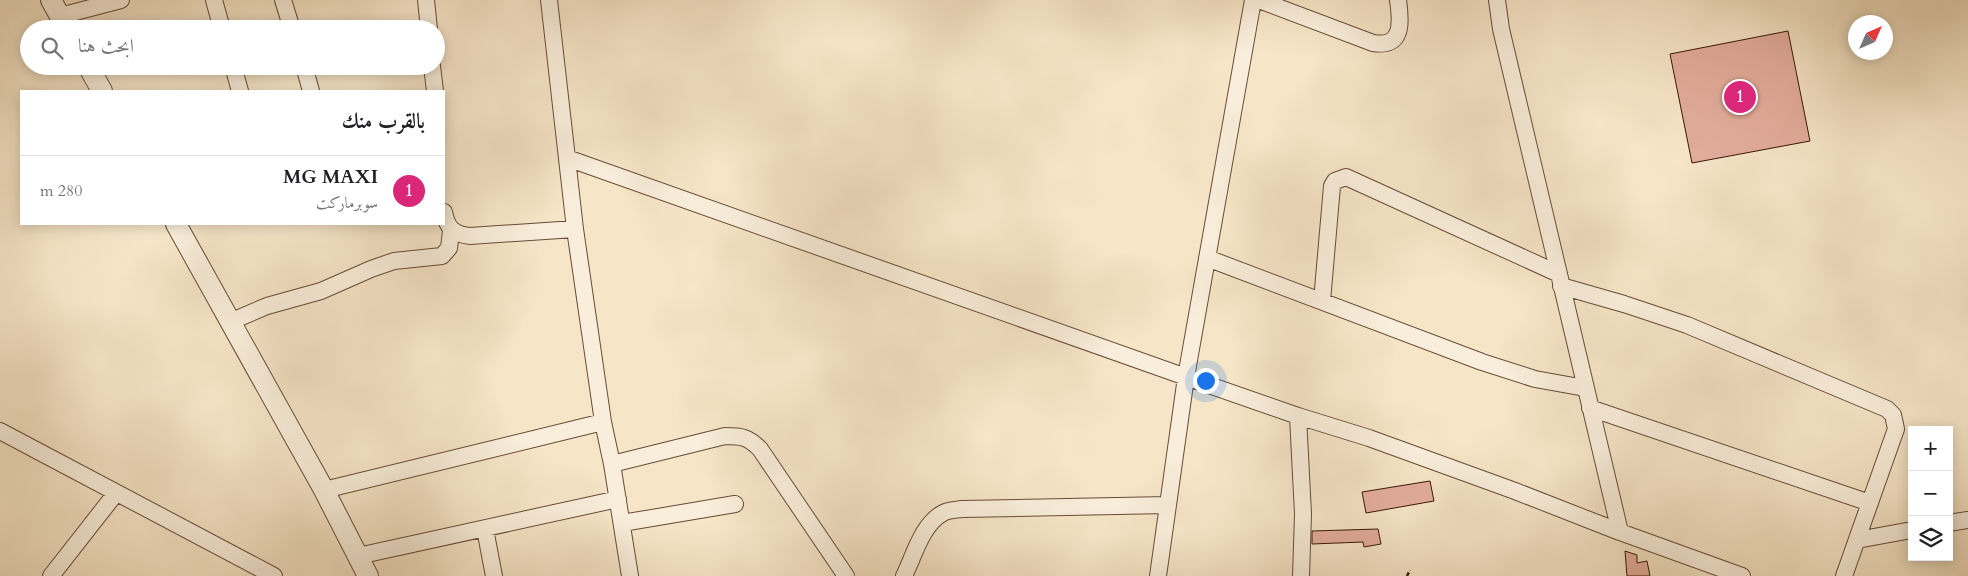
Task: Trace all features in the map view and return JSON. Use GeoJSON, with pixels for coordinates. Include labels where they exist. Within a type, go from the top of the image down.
{"type":"FeatureCollection","features":[{"type":"Feature","properties":{"kind":"street"},"geometry":{"type":"LineString","coordinates":[[59,15],[121,0]]}},
{"type":"Feature","properties":{"kind":"street"},"geometry":{"type":"LineString","coordinates":[[214,0],[220,20]]}},
{"type":"Feature","properties":{"kind":"street"},"geometry":{"type":"LineString","coordinates":[[283,0],[289,20]]}},
{"type":"Feature","properties":{"kind":"street"},"geometry":{"type":"LineString","coordinates":[[426,0],[428,20]]}},
{"type":"Feature","properties":{"kind":"street"},"geometry":{"type":"LineString","coordinates":[[549,0],[574,229],[603,422],[618,498],[630,576]]}},
{"type":"Feature","properties":{"kind":"street"},"geometry":{"type":"LineString","coordinates":[[1158,576],[1186,377],[1253,0]]}},
{"type":"Feature","properties":{"kind":"street"},"geometry":{"type":"LineString","coordinates":[[1259,0],[1374,43],[1384,45],[1392,41],[1398,32],[1401,21],[1398,0]]}},
{"type":"Feature","properties":{"kind":"street"},"geometry":{"type":"LineString","coordinates":[[1497,0],[1501,29],[1620,532]]}},
{"type":"Feature","properties":{"kind":"street"},"geometry":{"type":"LineString","coordinates":[[93,75],[101,90]]}},
{"type":"Feature","properties":{"kind":"street"},"geometry":{"type":"LineString","coordinates":[[236,75],[240,90]]}},
{"type":"Feature","properties":{"kind":"street"},"geometry":{"type":"LineString","coordinates":[[307,75],[312,90]]}},
{"type":"Feature","properties":{"kind":"street"},"geometry":{"type":"LineString","coordinates":[[433,75],[435,90]]}},
{"type":"Feature","properties":{"kind":"street"},"geometry":{"type":"LineString","coordinates":[[566,158],[1186,377],[1368,438],[1516,491],[1620,532],[1742,576]]}},
{"type":"Feature","properties":{"kind":"street"},"geometry":{"type":"LineString","coordinates":[[1322,301],[1332,186],[1335,181],[1346,177],[1560,280],[1687,325],[1887,409],[1893,415],[1896,429],[1844,576]]}},
{"type":"Feature","properties":{"kind":"street"},"geometry":{"type":"LineString","coordinates":[[232,321],[267,306],[321,291],[394,261],[442,256],[449,248],[451,231],[445,217]]}},
{"type":"Feature","properties":{"kind":"street"},"geometry":{"type":"LineString","coordinates":[[177,225],[232,321],[324,490],[368,576]]}},
{"type":"Feature","properties":{"kind":"street"},"geometry":{"type":"LineString","coordinates":[[451,231],[460,235],[470,236],[574,229]]}},
{"type":"Feature","properties":{"kind":"street"},"geometry":{"type":"LineString","coordinates":[[1207,258],[1482,362],[1535,379],[1585,388]]}},
{"type":"Feature","properties":{"kind":"street"},"geometry":{"type":"LineString","coordinates":[[1590,408],[1870,503]]}},
{"type":"Feature","properties":{"kind":"street"},"geometry":{"type":"LineString","coordinates":[[1298,416],[1303,514],[1301,576]]}},
{"type":"Feature","properties":{"kind":"street"},"geometry":{"type":"LineString","coordinates":[[324,490],[603,422]]}},
{"type":"Feature","properties":{"kind":"street"},"geometry":{"type":"LineString","coordinates":[[0,431],[274,576]]}},
{"type":"Feature","properties":{"kind":"street"},"geometry":{"type":"LineString","coordinates":[[612,464],[725,436],[738,436],[751,440],[766,457],[846,576]]}},
{"type":"Feature","properties":{"kind":"street"},"geometry":{"type":"LineString","coordinates":[[51,576],[116,493]]}},
{"type":"Feature","properties":{"kind":"street"},"geometry":{"type":"LineString","coordinates":[[358,556],[618,498]]}},
{"type":"Feature","properties":{"kind":"street"},"geometry":{"type":"LineString","coordinates":[[622,523],[734,504]]}},
{"type":"Feature","properties":{"kind":"street"},"geometry":{"type":"LineString","coordinates":[[904,576],[923,535],[932,521],[944,512],[962,509],[1168,505]]}},
{"type":"Feature","properties":{"kind":"street"},"geometry":{"type":"LineString","coordinates":[[1953,522],[1968,520]]}},
{"type":"Feature","properties":{"kind":"street"},"geometry":{"type":"LineString","coordinates":[[485,529],[494,576]]}},
{"type":"Feature","properties":{"kind":"street"},"geometry":{"type":"LineString","coordinates":[[1856,540],[1908,531]]}},
{"type":"Feature","properties":{"kind":"path"},"geometry":{"type":"LineString","coordinates":[[1407,576],[1410,570]]}},
{"type":"Feature","properties":{"kind":"building"},"geometry":{"type":"Polygon","coordinates":[[[1788,31],[1810,141],[1692,163],[1670,54],[1788,31]]]}},
{"type":"Feature","properties":{"kind":"building"},"geometry":{"type":"Polygon","coordinates":[[[1430,481],[1434,501],[1366,513],[1362,492],[1430,481]]]}},
{"type":"Feature","properties":{"kind":"building"},"geometry":{"type":"Polygon","coordinates":[[[1378,529],[1381,544],[1364,547],[1363,542],[1312,544],[1312,531],[1378,529]]]}},
{"type":"Feature","properties":{"kind":"building"},"geometry":{"type":"Polygon","coordinates":[[[1625,551],[1637,555],[1637,563],[1647,561],[1650,576],[1627,576],[1625,551]]]}},
{"type":"Feature","properties":{"kind":"place","name":"MG MAXI"},"geometry":{"type":"Point","coordinates":[1740,97]}}]}
